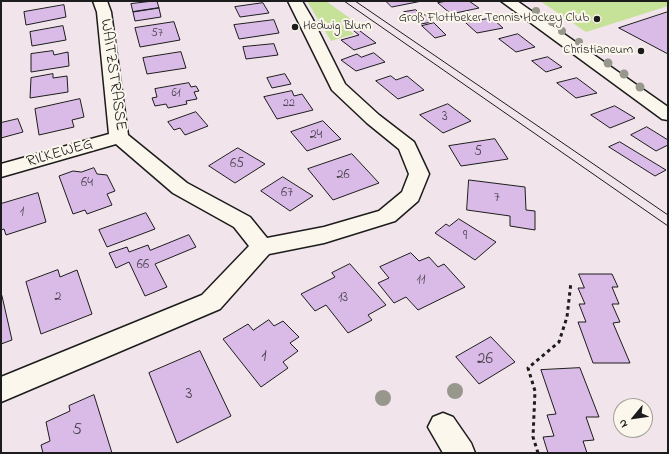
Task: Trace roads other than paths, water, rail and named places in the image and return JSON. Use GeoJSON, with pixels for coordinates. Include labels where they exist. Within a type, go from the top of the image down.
{"type":"FeatureCollection","features":[{"type":"Feature","properties":{"kind":"street","name":"WAITZSTRASSE"},"geometry":{"type":"LineString","coordinates":[[100,1],[104,12],[112,64],[119,137],[180,188],[242,222],[262,247]]}},
{"type":"Feature","properties":{"kind":"street"},"geometry":{"type":"LineString","coordinates":[[1,390],[211,302],[262,247],[324,235],[387,216],[411,196],[419,174],[407,146],[373,119],[338,86],[305,18],[295,1]]}},
{"type":"Feature","properties":{"kind":"street"},"geometry":{"type":"LineString","coordinates":[[508,1],[668,115]]}},
{"type":"Feature","properties":{"kind":"street","name":"RILKEWEG"},"geometry":{"type":"LineString","coordinates":[[1,171],[119,137]]}},
{"type":"Feature","properties":{"kind":"street"},"geometry":{"type":"LineString","coordinates":[[443,427],[460,453]]}},
{"type":"Feature","properties":{"kind":"tram line"},"geometry":{"type":"LineString","coordinates":[[344,1],[668,226]]}},
{"type":"Feature","properties":{"kind":"tram line"},"geometry":{"type":"LineString","coordinates":[[355,1],[668,215]]}},
{"type":"Feature","properties":{"kind":"place","name":"Groß Flottbeker Tennis Hockey Club"},"geometry":{"type":"Point","coordinates":[597,19]}},
{"type":"Feature","properties":{"kind":"place","name":"Hedwig Blum"},"geometry":{"type":"Point","coordinates":[295,27]}},
{"type":"Feature","properties":{"kind":"place","name":"Christianeum"},"geometry":{"type":"Point","coordinates":[641,51]}}]}
